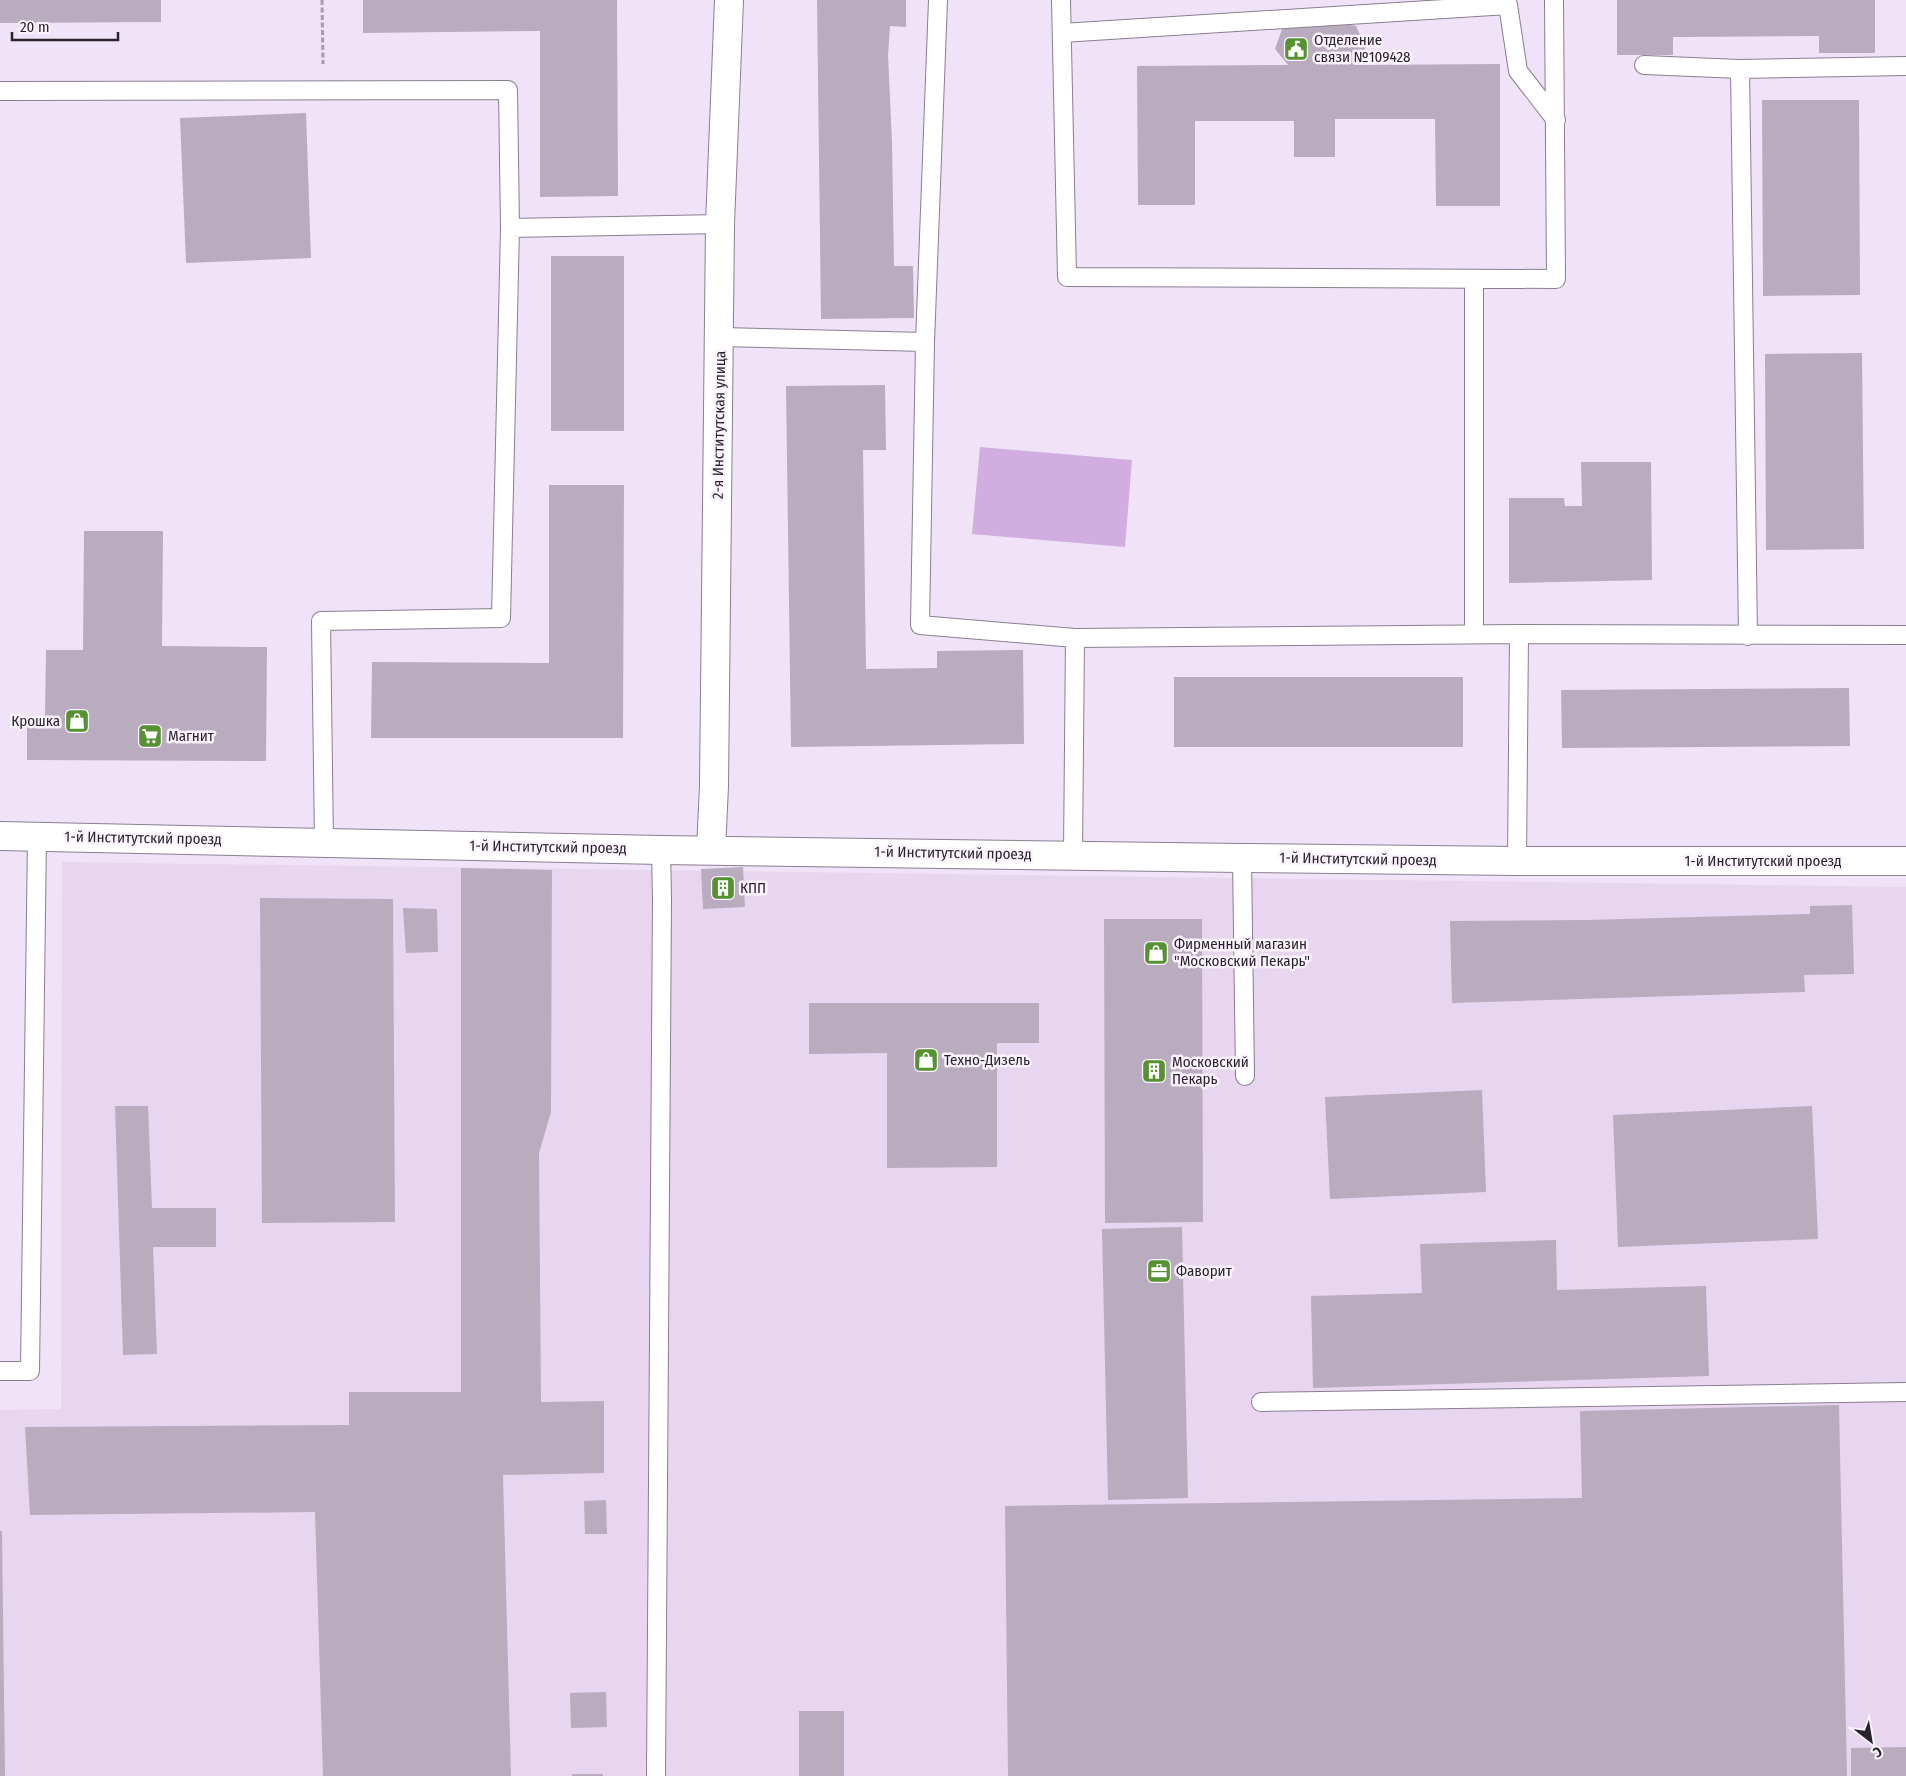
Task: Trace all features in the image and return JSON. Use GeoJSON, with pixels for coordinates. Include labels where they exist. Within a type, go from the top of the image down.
{"type":"FeatureCollection","features":[{"type":"Feature","properties":{"kind":"street","name":"2-я Институтская улица"},"geometry":{"type":"LineString","coordinates":[[711,850],[714,786],[720,224],[728,0]]}},
{"type":"Feature","properties":{"kind":"street","name":"1-й Институтский проезд"},"geometry":{"type":"LineString","coordinates":[[0,836],[661,850],[1073,854],[1242,858],[1517,861],[1906,860]]}},
{"type":"Feature","properties":{"kind":"lane"},"geometry":{"type":"LineString","coordinates":[[938,0],[924,342],[920,625],[1076,638],[1474,634],[1906,636]]}},
{"type":"Feature","properties":{"kind":"lane"},"geometry":{"type":"LineString","coordinates":[[1061,0],[1067,277],[1556,279],[1554,0]]}},
{"type":"Feature","properties":{"kind":"lane"},"geometry":{"type":"LineString","coordinates":[[1062,33],[1508,5],[1518,71],[1556,120]]}},
{"type":"Feature","properties":{"kind":"lane"},"geometry":{"type":"LineString","coordinates":[[1644,65],[1740,68],[1906,66]]}},
{"type":"Feature","properties":{"kind":"lane"},"geometry":{"type":"LineString","coordinates":[[1740,68],[1748,636]]}},
{"type":"Feature","properties":{"kind":"lane"},"geometry":{"type":"LineString","coordinates":[[0,91],[508,90],[510,228],[501,618],[321,621],[324,842]]}},
{"type":"Feature","properties":{"kind":"lane"},"geometry":{"type":"LineString","coordinates":[[510,228],[720,224]]}},
{"type":"Feature","properties":{"kind":"lane"},"geometry":{"type":"LineString","coordinates":[[1474,278],[1474,634]]}},
{"type":"Feature","properties":{"kind":"lane"},"geometry":{"type":"LineString","coordinates":[[720,337],[924,342]]}},
{"type":"Feature","properties":{"kind":"lane"},"geometry":{"type":"LineString","coordinates":[[1517,861],[1519,634]]}},
{"type":"Feature","properties":{"kind":"lane"},"geometry":{"type":"LineString","coordinates":[[1073,854],[1076,638]]}},
{"type":"Feature","properties":{"kind":"lane"},"geometry":{"type":"LineString","coordinates":[[0,1371],[30,1371],[37,836]]}},
{"type":"Feature","properties":{"kind":"lane"},"geometry":{"type":"LineString","coordinates":[[656,1776],[661,850]]}},
{"type":"Feature","properties":{"kind":"lane"},"geometry":{"type":"LineString","coordinates":[[1242,858],[1245,1076]]}},
{"type":"Feature","properties":{"kind":"lane"},"geometry":{"type":"LineString","coordinates":[[1261,1402],[1906,1392]]}},
{"type":"Feature","properties":{"kind":"path"},"geometry":{"type":"LineString","coordinates":[[322,0],[323,90]]}},
{"type":"Feature","properties":{"kind":"shaded area"},"geometry":{"type":"Polygon","coordinates":[[[980,447],[1132,460],[1125,547],[972,534],[980,447]]]}},
{"type":"Feature","properties":{"kind":"shaded area"},"geometry":{"type":"Polygon","coordinates":[[[62,862],[1906,887],[1906,1776],[0,1776],[0,1410],[61,1409],[62,862]]]}},
{"type":"Feature","properties":{"kind":"building"},"geometry":{"type":"Polygon","coordinates":[[[0,0],[161,0],[161,22],[0,23],[0,0]]]}},
{"type":"Feature","properties":{"kind":"building"},"geometry":{"type":"Polygon","coordinates":[[[363,0],[617,0],[618,196],[540,197],[540,31],[363,33],[363,0]]]}},
{"type":"Feature","properties":{"kind":"building"},"geometry":{"type":"Polygon","coordinates":[[[817,0],[906,0],[906,27],[890,26],[888,55],[892,142],[894,266],[913,266],[914,318],[821,319],[817,0]]]}},
{"type":"Feature","properties":{"kind":"building"},"geometry":{"type":"Polygon","coordinates":[[[1617,0],[1875,0],[1875,53],[1819,53],[1819,36],[1673,37],[1673,55],[1617,55],[1617,0]]]}},
{"type":"Feature","properties":{"kind":"building"},"geometry":{"type":"Polygon","coordinates":[[[1304,22],[1337,22],[1356,26],[1366,47],[1354,65],[1500,64],[1500,206],[1436,206],[1435,119],[1335,119],[1335,157],[1294,157],[1294,121],[1195,121],[1195,205],[1138,205],[1137,66],[1288,65],[1275,49],[1282,29],[1304,22]]]}},
{"type":"Feature","properties":{"kind":"building"},"geometry":{"type":"Polygon","coordinates":[[[1762,100],[1859,100],[1860,295],[1763,296],[1762,100]]]}},
{"type":"Feature","properties":{"kind":"building"},"geometry":{"type":"Polygon","coordinates":[[[306,113],[311,258],[186,263],[180,118],[306,113]]]}},
{"type":"Feature","properties":{"kind":"building"},"geometry":{"type":"Polygon","coordinates":[[[551,256],[624,256],[624,431],[551,431],[551,256]]]}},
{"type":"Feature","properties":{"kind":"building"},"geometry":{"type":"Polygon","coordinates":[[[1862,353],[1864,549],[1766,550],[1765,354],[1862,353]]]}},
{"type":"Feature","properties":{"kind":"building"},"geometry":{"type":"Polygon","coordinates":[[[885,385],[886,450],[863,450],[866,669],[937,668],[937,651],[1023,650],[1024,744],[791,747],[786,386],[885,385]]]}},
{"type":"Feature","properties":{"kind":"building"},"geometry":{"type":"Polygon","coordinates":[[[1581,462],[1651,462],[1652,580],[1509,583],[1509,498],[1564,498],[1565,506],[1582,506],[1581,462]]]}},
{"type":"Feature","properties":{"kind":"building"},"geometry":{"type":"Polygon","coordinates":[[[549,485],[624,485],[623,738],[371,738],[372,662],[549,663],[549,485]]]}},
{"type":"Feature","properties":{"kind":"building"},"geometry":{"type":"Polygon","coordinates":[[[84,531],[163,531],[162,646],[267,647],[266,761],[27,760],[27,717],[45,717],[46,650],[83,650],[84,531]]]}},
{"type":"Feature","properties":{"kind":"building"},"geometry":{"type":"Polygon","coordinates":[[[1174,677],[1463,677],[1463,747],[1174,747],[1174,677]]]}},
{"type":"Feature","properties":{"kind":"building"},"geometry":{"type":"Polygon","coordinates":[[[1849,688],[1850,746],[1562,748],[1561,690],[1849,688]]]}},
{"type":"Feature","properties":{"kind":"building","name":"КПП"},"geometry":{"type":"Polygon","coordinates":[[[743,867],[745,907],[703,909],[701,869],[743,867]]]}},
{"type":"Feature","properties":{"kind":"building"},"geometry":{"type":"Polygon","coordinates":[[[461,868],[552,870],[551,1112],[539,1153],[541,1402],[604,1401],[604,1473],[503,1475],[511,1776],[323,1776],[315,1512],[30,1515],[25,1427],[349,1425],[349,1392],[461,1392],[461,868]]]}},
{"type":"Feature","properties":{"kind":"building"},"geometry":{"type":"Polygon","coordinates":[[[260,898],[393,899],[395,1222],[262,1223],[260,898]]]}},
{"type":"Feature","properties":{"kind":"building"},"geometry":{"type":"Polygon","coordinates":[[[1852,905],[1854,974],[1804,975],[1805,992],[1452,1003],[1450,921],[1586,920],[1810,914],[1810,906],[1852,905]]]}},
{"type":"Feature","properties":{"kind":"building"},"geometry":{"type":"Polygon","coordinates":[[[403,908],[437,909],[438,952],[406,953],[403,908]]]}},
{"type":"Feature","properties":{"kind":"building","name":"Московский Пекарь"},"geometry":{"type":"Polygon","coordinates":[[[1104,919],[1202,919],[1203,1222],[1105,1223],[1104,919]]]}},
{"type":"Feature","properties":{"kind":"building"},"geometry":{"type":"Polygon","coordinates":[[[809,1003],[1039,1003],[1039,1043],[997,1043],[997,1167],[887,1168],[887,1053],[809,1054],[809,1003]]]}},
{"type":"Feature","properties":{"kind":"building"},"geometry":{"type":"Polygon","coordinates":[[[1482,1090],[1486,1192],[1330,1199],[1325,1097],[1482,1090]]]}},
{"type":"Feature","properties":{"kind":"building"},"geometry":{"type":"Polygon","coordinates":[[[115,1106],[148,1106],[152,1208],[216,1208],[216,1247],[153,1247],[157,1354],[123,1355],[115,1106]]]}},
{"type":"Feature","properties":{"kind":"building"},"geometry":{"type":"Polygon","coordinates":[[[1812,1106],[1818,1239],[1618,1247],[1613,1115],[1812,1106]]]}},
{"type":"Feature","properties":{"kind":"building"},"geometry":{"type":"Polygon","coordinates":[[[1182,1227],[1188,1498],[1108,1500],[1102,1229],[1182,1227]]]}},
{"type":"Feature","properties":{"kind":"building"},"geometry":{"type":"Polygon","coordinates":[[[1556,1240],[1557,1290],[1706,1286],[1709,1376],[1313,1388],[1311,1296],[1422,1293],[1420,1244],[1556,1240]]]}},
{"type":"Feature","properties":{"kind":"building"},"geometry":{"type":"Polygon","coordinates":[[[1839,1405],[1847,1776],[1008,1776],[1005,1506],[1582,1498],[1580,1411],[1839,1405]]]}},
{"type":"Feature","properties":{"kind":"building"},"geometry":{"type":"Polygon","coordinates":[[[606,1500],[607,1534],[585,1534],[584,1501],[606,1500]]]}},
{"type":"Feature","properties":{"kind":"building"},"geometry":{"type":"Polygon","coordinates":[[[0,1531],[2,1531],[5,1776],[0,1776],[0,1531]]]}},
{"type":"Feature","properties":{"kind":"building"},"geometry":{"type":"Polygon","coordinates":[[[606,1692],[607,1727],[571,1728],[570,1693],[606,1692]]]}},
{"type":"Feature","properties":{"kind":"building"},"geometry":{"type":"Polygon","coordinates":[[[799,1711],[844,1711],[844,1776],[799,1776],[799,1711]]]}},
{"type":"Feature","properties":{"kind":"building"},"geometry":{"type":"Polygon","coordinates":[[[1906,1747],[1906,1776],[1851,1776],[1851,1748],[1906,1747]]]}},
{"type":"Feature","properties":{"kind":"building"},"geometry":{"type":"Polygon","coordinates":[[[572,1774],[603,1774],[603,1776],[572,1776],[572,1774]]]}},
{"type":"Feature","properties":{"kind":"place","name":"Отделение связи №109428"},"geometry":{"type":"Point","coordinates":[1296,49]}},
{"type":"Feature","properties":{"kind":"place","name":"Крошка"},"geometry":{"type":"Point","coordinates":[77,721]}},
{"type":"Feature","properties":{"kind":"place","name":"Магнит"},"geometry":{"type":"Point","coordinates":[150,736]}},
{"type":"Feature","properties":{"kind":"place","name":"КПП"},"geometry":{"type":"Point","coordinates":[723,888]}},
{"type":"Feature","properties":{"kind":"place","name":"Фирменный магазин \"Московский Пекарь\""},"geometry":{"type":"Point","coordinates":[1156,953]}},
{"type":"Feature","properties":{"kind":"place","name":"Техно-Дизель"},"geometry":{"type":"Point","coordinates":[926,1060]}},
{"type":"Feature","properties":{"kind":"place","name":"Московский Пекарь"},"geometry":{"type":"Point","coordinates":[1154,1071]}},
{"type":"Feature","properties":{"kind":"place","name":"Фаворит"},"geometry":{"type":"Point","coordinates":[1159,1271]}}]}
